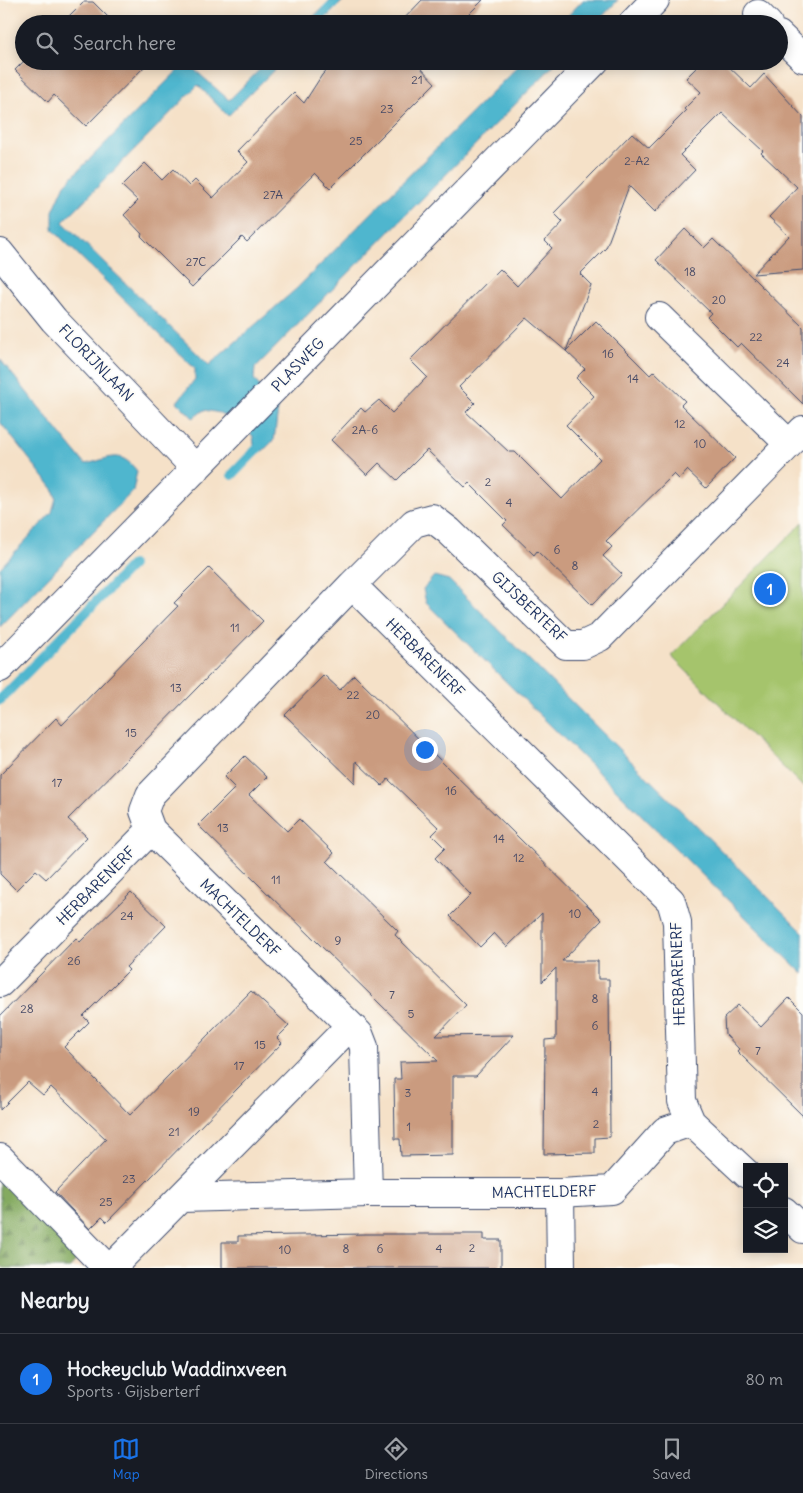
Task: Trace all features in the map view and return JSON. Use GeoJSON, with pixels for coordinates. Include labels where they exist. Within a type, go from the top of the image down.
{"type":"FeatureCollection","features":[{"type":"Feature","properties":{"kind":"street"},"geometry":{"type":"LineString","coordinates":[[641,15],[655,0]]}},
{"type":"Feature","properties":{"kind":"street"},"geometry":{"type":"LineString","coordinates":[[788,44],[803,58]]}},
{"type":"Feature","properties":{"kind":"street","name":"PLASWEG"},"geometry":{"type":"LineString","coordinates":[[0,668],[586,70]]}},
{"type":"Feature","properties":{"kind":"street","name":"FLORIJNLAAN"},"geometry":{"type":"LineString","coordinates":[[0,253],[54,320],[196,469]]}},
{"type":"Feature","properties":{"kind":"street","name":"GIJSBERTERF"},"geometry":{"type":"LineString","coordinates":[[352,585],[414,524],[432,518],[449,531],[566,645],[582,644],[600,637],[796,437],[659,317]]}},
{"type":"Feature","properties":{"kind":"street"},"geometry":{"type":"LineString","coordinates":[[151,830],[144,811],[150,795],[352,585]]}},
{"type":"Feature","properties":{"kind":"street","name":"HERBARENERF"},"geometry":{"type":"LineString","coordinates":[[352,585],[671,901],[677,922],[682,1101],[691,1122],[743,1170]]}},
{"type":"Feature","properties":{"kind":"street","name":"HERBARENERF"},"geometry":{"type":"LineString","coordinates":[[0,983],[151,830]]}},
{"type":"Feature","properties":{"kind":"street","name":"MACHTELDERF"},"geometry":{"type":"LineString","coordinates":[[151,830],[359,1034],[364,1048],[368,1192]]}},
{"type":"Feature","properties":{"kind":"street"},"geometry":{"type":"LineString","coordinates":[[111,1268],[350,1026]]}},
{"type":"Feature","properties":{"kind":"street","name":"MACHTELDERF"},"geometry":{"type":"LineString","coordinates":[[182,1198],[368,1192],[560,1192],[612,1190],[665,1131],[691,1122]]}},
{"type":"Feature","properties":{"kind":"street"},"geometry":{"type":"LineString","coordinates":[[0,1158],[107,1268]]}},
{"type":"Feature","properties":{"kind":"street"},"geometry":{"type":"LineString","coordinates":[[560,1192],[561,1268]]}},
{"type":"Feature","properties":{"kind":"street"},"geometry":{"type":"LineString","coordinates":[[788,1215],[803,1229]]}},
{"type":"Feature","properties":{"kind":"green space"},"geometry":{"type":"Polygon","coordinates":[[[803,522],[803,787],[671,656],[803,522]]]}},
{"type":"Feature","properties":{"kind":"green space"},"geometry":{"type":"Polygon","coordinates":[[[0,1178],[78,1257],[70,1268],[4,1268],[0,1265],[0,1178]]]}},
{"type":"Feature","properties":{"kind":"water"},"geometry":{"type":"Polygon","coordinates":[[[330,0],[344,0],[329,15],[315,15],[330,0]]]}},
{"type":"Feature","properties":{"kind":"water"},"geometry":{"type":"Polygon","coordinates":[[[583,0],[618,0],[604,15],[569,15],[583,0]]]}},
{"type":"Feature","properties":{"kind":"water"},"geometry":{"type":"Polygon","coordinates":[[[178,70],[195,70],[229,100],[259,70],[274,70],[228,116],[198,85],[63,222],[209,365],[296,289],[514,70],[549,70],[255,368],[254,379],[278,410],[274,440],[263,451],[254,445],[253,436],[220,413],[204,410],[193,418],[177,402],[195,379],[195,369],[53,230],[53,211],[65,184],[178,70]]]}},
{"type":"Feature","properties":{"kind":"water"},"geometry":{"type":"Polygon","coordinates":[[[0,359],[85,464],[119,457],[125,459],[137,471],[133,491],[0,627],[0,568],[52,512],[56,498],[53,489],[0,422],[0,359]]]}},
{"type":"Feature","properties":{"kind":"water"},"geometry":{"type":"Polygon","coordinates":[[[434,576],[449,580],[803,932],[803,974],[426,603],[423,589],[434,576]]]}},
{"type":"Feature","properties":{"kind":"building"},"geometry":{"type":"Polygon","coordinates":[[[422,0],[483,0],[468,15],[408,15],[422,0]]]}},
{"type":"Feature","properties":{"kind":"building"},"geometry":{"type":"Polygon","coordinates":[[[83,2],[93,2],[106,15],[70,15],[83,2]]]}},
{"type":"Feature","properties":{"kind":"building"},"geometry":{"type":"Polygon","coordinates":[[[15,70],[141,70],[86,126],[54,95],[48,102],[15,70]]]}},
{"type":"Feature","properties":{"kind":"building"},"geometry":{"type":"Polygon","coordinates":[[[327,70],[423,70],[435,83],[330,188],[315,173],[247,242],[242,237],[192,287],[141,236],[142,234],[124,215],[138,201],[122,186],[145,163],[162,180],[173,169],[189,186],[195,180],[213,198],[248,162],[237,151],[294,93],[304,103],[327,70]]]}},
{"type":"Feature","properties":{"kind":"building"},"geometry":{"type":"Polygon","coordinates":[[[694,70],[732,70],[751,88],[764,74],[803,117],[803,270],[753,274],[789,236],[769,217],[797,187],[761,153],[763,151],[722,113],[680,155],[695,170],[655,212],[629,186],[606,248],[580,274],[591,285],[566,351],[596,321],[650,375],[654,371],[685,401],[681,405],[735,458],[706,488],[687,470],[679,479],[674,474],[606,541],[612,547],[603,556],[622,574],[592,605],[537,551],[534,555],[503,525],[507,521],[469,483],[465,487],[427,450],[397,480],[379,463],[367,475],[331,440],[361,408],[365,412],[379,400],[392,413],[427,377],[410,360],[500,269],[517,286],[552,248],[545,241],[563,222],[554,213],[632,133],[649,148],[686,111],[684,109],[701,92],[686,78],[694,70]],[[527,318],[459,387],[475,403],[466,412],[509,452],[515,452],[562,499],[600,459],[566,425],[594,396],[576,378],[585,369],[527,318]]]}},
{"type":"Feature","properties":{"kind":"building"},"geometry":{"type":"Polygon","coordinates":[[[685,229],[704,248],[713,239],[803,327],[803,404],[741,343],[737,347],[707,317],[711,313],[656,260],[685,229]]]}},
{"type":"Feature","properties":{"kind":"building"},"geometry":{"type":"Polygon","coordinates":[[[209,568],[263,621],[68,819],[87,837],[46,879],[36,870],[16,890],[0,874],[0,775],[56,718],[62,725],[178,606],[174,603],[209,568]]]}},
{"type":"Feature","properties":{"kind":"building"},"geometry":{"type":"Polygon","coordinates":[[[324,675],[340,690],[354,675],[602,920],[562,961],[598,961],[598,979],[609,979],[610,1137],[595,1138],[595,1153],[544,1154],[545,1040],[556,1039],[556,968],[542,982],[542,913],[507,947],[494,933],[480,947],[450,916],[471,895],[435,858],[445,848],[432,835],[439,828],[388,779],[382,786],[356,761],[355,783],[285,715],[324,675]]]}},
{"type":"Feature","properties":{"kind":"building"},"geometry":{"type":"Polygon","coordinates":[[[245,756],[267,777],[249,795],[287,831],[299,819],[334,853],[327,861],[398,931],[395,935],[466,1005],[436,1036],[514,1035],[476,1076],[453,1076],[453,1155],[401,1156],[400,1139],[395,1139],[394,1079],[401,1079],[400,1062],[438,1061],[198,825],[235,788],[224,777],[245,756]]]}},
{"type":"Feature","properties":{"kind":"building"},"geometry":{"type":"Polygon","coordinates":[[[131,892],[166,926],[126,967],[129,970],[83,1016],[89,1022],[64,1047],[130,1115],[251,991],[289,1026],[277,1038],[282,1043],[107,1222],[102,1217],[90,1229],[55,1192],[106,1139],[51,1087],[43,1095],[28,1082],[0,1110],[0,1016],[76,938],[80,942],[131,892]]]}},
{"type":"Feature","properties":{"kind":"building"},"geometry":{"type":"Polygon","coordinates":[[[789,998],[803,1012],[803,1116],[737,1051],[739,1049],[725,1034],[724,1018],[738,1005],[761,1027],[789,998]]]}},
{"type":"Feature","properties":{"kind":"building"},"geometry":{"type":"Polygon","coordinates":[[[484,1234],[484,1240],[501,1240],[501,1268],[222,1268],[222,1242],[238,1242],[238,1236],[484,1234]]]}},
{"type":"Feature","properties":{"kind":"waterway"},"geometry":{"type":"LineString","coordinates":[[232,475],[258,448]]}},
{"type":"Feature","properties":{"kind":"waterway"},"geometry":{"type":"LineString","coordinates":[[0,700],[132,565]]}},
{"type":"Feature","properties":{"kind":"place","name":"Hockeyclub Waddinxveen"},"geometry":{"type":"Point","coordinates":[770,589]}}]}
